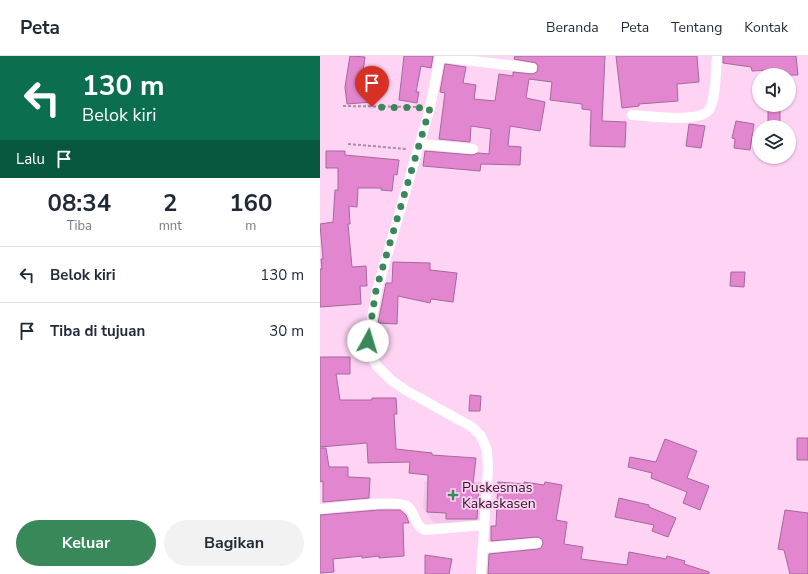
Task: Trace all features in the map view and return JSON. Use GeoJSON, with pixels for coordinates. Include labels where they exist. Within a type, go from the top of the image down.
{"type":"FeatureCollection","features":[{"type":"Feature","properties":{"kind":"street"},"geometry":{"type":"LineString","coordinates":[[482,574],[488,469],[487,450],[481,436],[472,427],[407,391],[392,380],[377,366],[370,354],[368,341],[376,290],[430,108],[440,56],[532,68]]}},
{"type":"Feature","properties":{"kind":"street"},"geometry":{"type":"LineString","coordinates":[[632,115],[689,118],[700,116],[708,111],[713,100],[717,56]]}},
{"type":"Feature","properties":{"kind":"street"},"geometry":{"type":"LineString","coordinates":[[419,147],[473,149]]}},
{"type":"Feature","properties":{"kind":"street"},"geometry":{"type":"LineString","coordinates":[[320,509],[383,504],[403,504],[411,510],[415,522],[420,528],[425,530],[484,525]]}},
{"type":"Feature","properties":{"kind":"street"},"geometry":{"type":"LineString","coordinates":[[483,548],[537,543]]}},
{"type":"Feature","properties":{"kind":"path"},"geometry":{"type":"LineString","coordinates":[[343,106],[430,108]]}},
{"type":"Feature","properties":{"kind":"path"},"geometry":{"type":"LineString","coordinates":[[348,144],[419,147]]}},
{"type":"Feature","properties":{"kind":"shaded area","name":"Puskesmas Kakaskasen"},"geometry":{"type":"Polygon","coordinates":[[[425,481],[483,482],[480,522],[434,523],[423,508],[425,481]]]}},
{"type":"Feature","properties":{"kind":"building"},"geometry":{"type":"Polygon","coordinates":[[[350,56],[365,57],[363,72],[366,72],[366,88],[371,88],[372,102],[347,104],[345,87],[350,56]]]}},
{"type":"Feature","properties":{"kind":"building"},"geometry":{"type":"Polygon","coordinates":[[[404,56],[433,56],[431,68],[421,66],[416,92],[419,92],[417,103],[399,100],[404,56]]]}},
{"type":"Feature","properties":{"kind":"building"},"geometry":{"type":"Polygon","coordinates":[[[515,56],[605,56],[602,121],[626,122],[625,147],[590,146],[591,110],[582,109],[582,104],[550,100],[552,82],[529,79],[526,98],[545,102],[540,131],[510,126],[508,146],[521,147],[520,165],[481,164],[480,171],[423,166],[425,151],[472,155],[478,153],[489,154],[491,129],[471,126],[470,142],[439,139],[445,93],[440,92],[445,64],[466,67],[463,83],[476,85],[474,99],[495,101],[499,74],[513,76],[513,72],[532,74],[537,72],[538,66],[536,63],[514,59],[515,56]]]}},
{"type":"Feature","properties":{"kind":"building"},"geometry":{"type":"Polygon","coordinates":[[[616,56],[697,56],[699,82],[677,84],[678,101],[639,104],[639,106],[622,108],[616,56]]]}},
{"type":"Feature","properties":{"kind":"building"},"geometry":{"type":"Polygon","coordinates":[[[723,56],[796,56],[798,75],[796,75],[796,68],[752,68],[752,71],[751,67],[723,63],[723,56]]]}},
{"type":"Feature","properties":{"kind":"building"},"geometry":{"type":"Polygon","coordinates":[[[768,112],[780,112],[780,120],[768,120],[768,112]]]}},
{"type":"Feature","properties":{"kind":"building"},"geometry":{"type":"Polygon","coordinates":[[[736,121],[752,124],[750,150],[734,148],[735,139],[732,138],[736,121]]]}},
{"type":"Feature","properties":{"kind":"building"},"geometry":{"type":"Polygon","coordinates":[[[689,124],[705,126],[701,148],[686,146],[689,124]]]}},
{"type":"Feature","properties":{"kind":"building"},"geometry":{"type":"Polygon","coordinates":[[[326,151],[345,151],[345,155],[399,160],[397,175],[394,174],[392,191],[381,190],[381,188],[358,188],[357,207],[349,206],[350,224],[348,224],[352,267],[366,266],[367,286],[360,286],[361,304],[320,307],[320,269],[322,269],[321,259],[323,259],[320,224],[333,222],[335,190],[338,190],[338,168],[326,168],[326,151]]]}},
{"type":"Feature","properties":{"kind":"building"},"geometry":{"type":"Polygon","coordinates":[[[393,262],[430,263],[430,270],[457,273],[453,302],[431,299],[430,303],[398,296],[397,324],[378,323],[386,283],[392,283],[393,262]]]}},
{"type":"Feature","properties":{"kind":"building"},"geometry":{"type":"Polygon","coordinates":[[[731,272],[745,272],[744,287],[730,286],[731,272]]]}},
{"type":"Feature","properties":{"kind":"building"},"geometry":{"type":"Polygon","coordinates":[[[320,357],[350,357],[350,374],[336,374],[340,400],[396,398],[397,414],[394,414],[396,449],[432,453],[432,455],[476,458],[473,484],[479,484],[477,519],[446,519],[446,513],[427,512],[428,475],[409,473],[410,462],[368,463],[367,443],[320,447],[320,357]]]}},
{"type":"Feature","properties":{"kind":"building"},"geometry":{"type":"Polygon","coordinates":[[[470,395],[481,396],[480,411],[469,411],[470,395]]]}},
{"type":"Feature","properties":{"kind":"building"},"geometry":{"type":"Polygon","coordinates":[[[797,438],[808,438],[808,460],[797,460],[797,438]]]}},
{"type":"Feature","properties":{"kind":"building"},"geometry":{"type":"Polygon","coordinates":[[[665,439],[697,451],[687,478],[709,486],[700,510],[683,503],[687,492],[651,478],[652,473],[628,467],[630,457],[656,462],[665,439]]]}},
{"type":"Feature","properties":{"kind":"building"},"geometry":{"type":"Polygon","coordinates":[[[320,448],[326,448],[329,467],[348,467],[348,477],[370,478],[369,498],[323,502],[323,481],[320,482],[320,448]]]}},
{"type":"Feature","properties":{"kind":"building"},"geometry":{"type":"Polygon","coordinates":[[[498,482],[524,484],[524,482],[544,485],[545,482],[562,485],[556,520],[567,522],[564,544],[583,547],[581,559],[627,565],[629,552],[666,559],[667,556],[685,561],[684,564],[709,572],[709,574],[488,574],[489,554],[538,549],[541,548],[543,543],[542,539],[537,537],[491,541],[491,526],[496,526],[498,482]]]}},
{"type":"Feature","properties":{"kind":"building"},"geometry":{"type":"Polygon","coordinates":[[[619,498],[649,505],[649,507],[676,518],[668,537],[652,531],[654,525],[615,517],[619,498]]]}},
{"type":"Feature","properties":{"kind":"building"},"geometry":{"type":"Polygon","coordinates":[[[379,510],[400,510],[406,515],[409,523],[403,523],[404,556],[362,558],[362,556],[333,559],[334,572],[320,573],[320,515],[379,510]]]}},
{"type":"Feature","properties":{"kind":"building"},"geometry":{"type":"Polygon","coordinates":[[[785,510],[808,513],[808,574],[790,574],[784,550],[778,549],[785,510]]]}},
{"type":"Feature","properties":{"kind":"building"},"geometry":{"type":"Polygon","coordinates":[[[425,555],[452,559],[449,574],[425,574],[425,555]]]}},
{"type":"Feature","properties":{"kind":"place","name":"Puskesmas Kakaskasen"},"geometry":{"type":"Point","coordinates":[453,495]}},
{"type":"Feature","properties":{"kind":"route"},"geometry":{"type":"LineString","coordinates":[[368,341],[376,290],[430,108],[372,107]]}}]}
